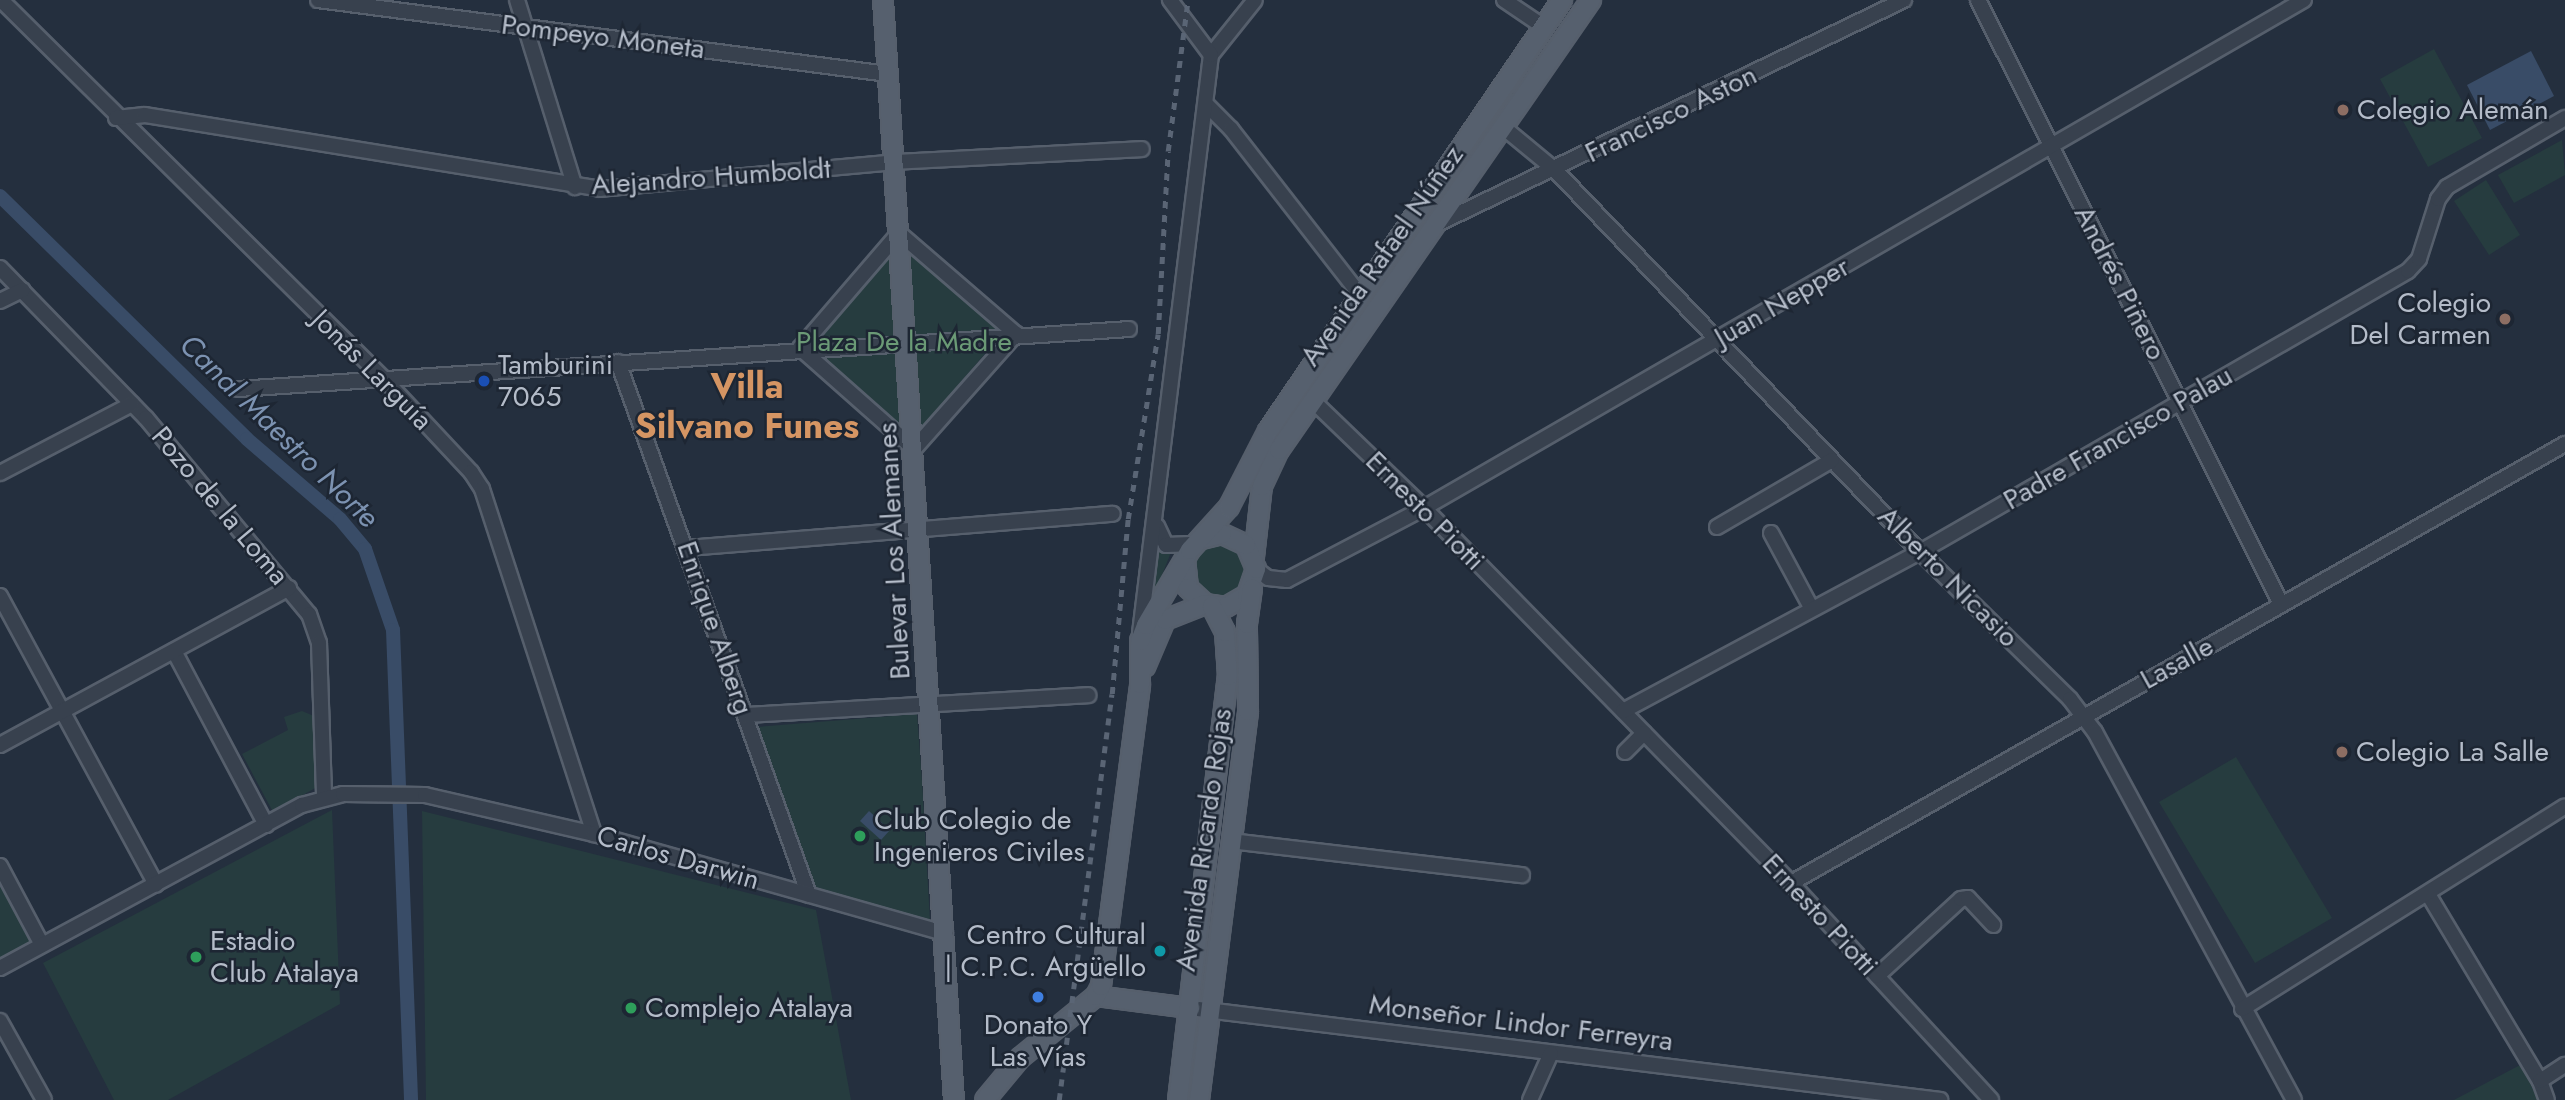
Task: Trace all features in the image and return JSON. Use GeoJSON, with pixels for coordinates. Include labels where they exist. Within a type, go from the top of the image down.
{"type":"FeatureCollection","features":[{"type":"Feature","properties":{"kind":"main road","name":"Bulevar Los Alemanes"},"geometry":{"type":"LineString","coordinates":[[883,0],[909,341],[918,529],[954,1100]]}},
{"type":"Feature","properties":{"kind":"main road","name":"Avenida Rafael Núñez"},"geometry":{"type":"LineString","coordinates":[[1096,996],[1108,959],[1140,684],[1140,641],[1193,548],[1229,507],[1261,441],[1562,0]]}},
{"type":"Feature","properties":{"kind":"main road","name":"Avenida Rafael Núñez"},"geometry":{"type":"LineString","coordinates":[[1140,684],[1160,626],[1172,615],[1208,605],[1234,604],[1252,588],[1264,478],[1313,401],[1591,0]]}},
{"type":"Feature","properties":{"kind":"main road"},"geometry":{"type":"LineString","coordinates":[[1486,152],[1492,134],[1549,49],[1551,38],[1544,26]]}},
{"type":"Feature","properties":{"kind":"main road"},"geometry":{"type":"LineString","coordinates":[[1208,605],[1188,588],[1193,548],[1229,536],[1246,545],[1255,563]]}},
{"type":"Feature","properties":{"kind":"main road","name":"Avenida Ricardo Rojas"},"geometry":{"type":"LineString","coordinates":[[1178,1100],[1199,1010],[1231,841],[1249,700],[1247,624],[1252,588]]}},
{"type":"Feature","properties":{"kind":"main road","name":"Avenida Ricardo Rojas"},"geometry":{"type":"LineString","coordinates":[[1199,1100],[1199,1010],[1228,676],[1226,632],[1208,605]]}},
{"type":"Feature","properties":{"kind":"main road"},"geometry":{"type":"LineString","coordinates":[[1108,959],[1131,1001]]}},
{"type":"Feature","properties":{"kind":"main road"},"geometry":{"type":"LineString","coordinates":[[984,1098],[1020,1058],[1096,996]]}},
{"type":"Feature","properties":{"kind":"main road","name":"Monseñor Lindor Ferreyra"},"geometry":{"type":"LineString","coordinates":[[1096,996],[1199,1010]]}},
{"type":"Feature","properties":{"kind":"main road"},"geometry":{"type":"LineString","coordinates":[[953,1073],[970,1100]]}},
{"type":"Feature","properties":{"kind":"street","name":"Jonás Larguía"},"geometry":{"type":"LineString","coordinates":[[1,0],[116,118],[383,378],[482,489],[594,834]]}},
{"type":"Feature","properties":{"kind":"street","name":"Pompeyo Moneta"},"geometry":{"type":"LineString","coordinates":[[318,0],[888,74]]}},
{"type":"Feature","properties":{"kind":"street"},"geometry":{"type":"LineString","coordinates":[[517,0],[575,187]]}},
{"type":"Feature","properties":{"kind":"street"},"geometry":{"type":"LineString","coordinates":[[1170,0],[1212,55]]}},
{"type":"Feature","properties":{"kind":"street"},"geometry":{"type":"LineString","coordinates":[[1140,641],[1208,106],[1212,55],[1255,0]]}},
{"type":"Feature","properties":{"kind":"street"},"geometry":{"type":"LineString","coordinates":[[1504,0],[1544,26]]}},
{"type":"Feature","properties":{"kind":"street","name":"Francisco Aston"},"geometry":{"type":"LineString","coordinates":[[1437,224],[1555,170],[1904,0]]}},
{"type":"Feature","properties":{"kind":"street","name":"Andrés Piñero"},"geometry":{"type":"LineString","coordinates":[[1978,0],[2281,604]]}},
{"type":"Feature","properties":{"kind":"street","name":"Juan Nepper"},"geometry":{"type":"LineString","coordinates":[[1255,563],[1268,578],[1287,580],[1424,508],[2304,0]]}},
{"type":"Feature","properties":{"kind":"street"},"geometry":{"type":"LineString","coordinates":[[1208,106],[1231,129],[1360,295]]}},
{"type":"Feature","properties":{"kind":"street","name":"Alejandro Humboldt"},"geometry":{"type":"LineString","coordinates":[[116,118],[145,115],[575,187],[894,162],[1142,149]]}},
{"type":"Feature","properties":{"kind":"street","name":"Padre Francisco Palau"},"geometry":{"type":"LineString","coordinates":[[1623,711],[1920,552],[2408,271],[2419,259],[2438,199],[2447,187],[2565,118]]}},
{"type":"Feature","properties":{"kind":"street","name":"Alberto Nicasio"},"geometry":{"type":"LineString","coordinates":[[1503,127],[1555,170],[1920,552],[2083,715],[2294,1100]]}},
{"type":"Feature","properties":{"kind":"street"},"geometry":{"type":"LineString","coordinates":[[800,348],[899,233],[1016,334]]}},
{"type":"Feature","properties":{"kind":"street","name":"Pozo de la Loma"},"geometry":{"type":"LineString","coordinates":[[0,268],[132,404],[309,614],[319,643],[324,797]]}},
{"type":"Feature","properties":{"kind":"street"},"geometry":{"type":"LineString","coordinates":[[0,302],[23,290]]}},
{"type":"Feature","properties":{"kind":"street"},"geometry":{"type":"LineString","coordinates":[[238,389],[800,348],[1129,329]]}},
{"type":"Feature","properties":{"kind":"street"},"geometry":{"type":"LineString","coordinates":[[800,348],[914,449],[1016,334]]}},
{"type":"Feature","properties":{"kind":"street","name":"Enrique Alberg"},"geometry":{"type":"LineString","coordinates":[[618,362],[687,548],[809,895]]}},
{"type":"Feature","properties":{"kind":"street","name":"Ernesto Piotti"},"geometry":{"type":"LineString","coordinates":[[1313,401],[1424,508],[1791,883],[1991,1100]]}},
{"type":"Feature","properties":{"kind":"street"},"geometry":{"type":"LineString","coordinates":[[0,473],[132,404]]}},
{"type":"Feature","properties":{"kind":"street","name":"Lasalle"},"geometry":{"type":"LineString","coordinates":[[1791,883],[2565,444]]}},
{"type":"Feature","properties":{"kind":"street"},"geometry":{"type":"LineString","coordinates":[[1717,527],[1832,460]]}},
{"type":"Feature","properties":{"kind":"street"},"geometry":{"type":"LineString","coordinates":[[687,548],[1112,514]]}},
{"type":"Feature","properties":{"kind":"street"},"geometry":{"type":"LineString","coordinates":[[1156,524],[1166,545],[1193,548]]}},
{"type":"Feature","properties":{"kind":"street"},"geometry":{"type":"LineString","coordinates":[[1770,533],[1812,608]]}},
{"type":"Feature","properties":{"kind":"street"},"geometry":{"type":"LineString","coordinates":[[0,745],[289,588]]}},
{"type":"Feature","properties":{"kind":"street"},"geometry":{"type":"LineString","coordinates":[[0,596],[156,885]]}},
{"type":"Feature","properties":{"kind":"street"},"geometry":{"type":"LineString","coordinates":[[174,651],[266,825]]}},
{"type":"Feature","properties":{"kind":"street"},"geometry":{"type":"LineString","coordinates":[[746,715],[1087,695]]}},
{"type":"Feature","properties":{"kind":"street"},"geometry":{"type":"LineString","coordinates":[[1625,752],[1644,733]]}},
{"type":"Feature","properties":{"kind":"street","name":"Carlos Darwin"},"geometry":{"type":"LineString","coordinates":[[324,797],[410,794],[594,834],[944,933]]}},
{"type":"Feature","properties":{"kind":"street"},"geometry":{"type":"LineString","coordinates":[[0,968],[266,825],[324,797]]}},
{"type":"Feature","properties":{"kind":"street"},"geometry":{"type":"LineString","coordinates":[[2242,1009],[2565,806]]}},
{"type":"Feature","properties":{"kind":"street"},"geometry":{"type":"LineString","coordinates":[[1231,841],[1522,874]]}},
{"type":"Feature","properties":{"kind":"street"},"geometry":{"type":"LineString","coordinates":[[0,866],[42,945]]}},
{"type":"Feature","properties":{"kind":"street"},"geometry":{"type":"LineString","coordinates":[[2428,894],[2540,1081],[2547,1100]]}},
{"type":"Feature","properties":{"kind":"street"},"geometry":{"type":"LineString","coordinates":[[1877,976],[1961,899],[1968,898],[1993,925]]}},
{"type":"Feature","properties":{"kind":"street","name":"Monseñor Lindor Ferreyra"},"geometry":{"type":"LineString","coordinates":[[1199,1010],[1940,1100]]}},
{"type":"Feature","properties":{"kind":"street"},"geometry":{"type":"LineString","coordinates":[[0,1021],[44,1100]]}},
{"type":"Feature","properties":{"kind":"street"},"geometry":{"type":"LineString","coordinates":[[1530,1100],[1551,1053]]}},
{"type":"Feature","properties":{"kind":"street"},"geometry":{"type":"LineString","coordinates":[[2540,1081],[2565,1065]]}},
{"type":"Feature","properties":{"kind":"green space"},"geometry":{"type":"Polygon","coordinates":[[[2434,49],[2482,138],[2428,167],[2380,79],[2434,49]]]}},
{"type":"Feature","properties":{"kind":"green space"},"geometry":{"type":"Polygon","coordinates":[[[2562,140],[2565,175],[2514,203],[2498,175],[2562,140]]]}},
{"type":"Feature","properties":{"kind":"green space"},"geometry":{"type":"Polygon","coordinates":[[[2486,180],[2520,235],[2489,255],[2454,201],[2486,180]]]}},
{"type":"Feature","properties":{"kind":"green space","name":"Plaza De la Madre"},"geometry":{"type":"Polygon","coordinates":[[[896,247],[906,249],[1005,331],[994,331],[1000,336],[913,438],[809,349],[896,247]]]}},
{"type":"Feature","properties":{"kind":"green space"},"geometry":{"type":"Polygon","coordinates":[[[1157,542],[1171,552],[1152,601],[1149,599],[1157,542]]]}},
{"type":"Feature","properties":{"kind":"green space"},"geometry":{"type":"Polygon","coordinates":[[[1220,544],[1239,552],[1247,571],[1239,590],[1220,598],[1201,590],[1193,571],[1201,552],[1220,544]]]}},
{"type":"Feature","properties":{"kind":"green space"},"geometry":{"type":"Polygon","coordinates":[[[302,711],[314,716],[317,787],[273,812],[242,754],[288,730],[284,717],[302,711]]]}},
{"type":"Feature","properties":{"kind":"green space","name":"Club Colegio de Ingenieros Civiles"},"geometry":{"type":"Polygon","coordinates":[[[917,714],[930,921],[814,890],[757,727],[917,714]]]}},
{"type":"Feature","properties":{"kind":"green space"},"geometry":{"type":"Polygon","coordinates":[[[2236,757],[2332,918],[2255,963],[2159,802],[2236,757]]]}},
{"type":"Feature","properties":{"kind":"green space","name":"Estadio Club Atalaya"},"geometry":{"type":"Polygon","coordinates":[[[332,810],[340,1004],[168,1100],[114,1100],[43,963],[332,810]]]}},
{"type":"Feature","properties":{"kind":"green space","name":"Complejo Atalaya"},"geometry":{"type":"Polygon","coordinates":[[[422,811],[816,910],[851,1100],[426,1100],[422,811]]]}},
{"type":"Feature","properties":{"kind":"green space"},"geometry":{"type":"Polygon","coordinates":[[[0,877],[35,943],[0,962],[0,877]]]}},
{"type":"Feature","properties":{"kind":"green space"},"geometry":{"type":"Polygon","coordinates":[[[2522,1064],[2541,1100],[2454,1100],[2522,1064]]]}},
{"type":"Feature","properties":{"kind":"water"},"geometry":{"type":"Polygon","coordinates":[[[2531,51],[2554,96],[2490,130],[2467,85],[2531,51]]]}},
{"type":"Feature","properties":{"kind":"water"},"geometry":{"type":"Polygon","coordinates":[[[869,811],[890,830],[881,840],[860,821],[869,811]]]}},
{"type":"Feature","properties":{"kind":"waterway","name":"Canal Maestro Norte"},"geometry":{"type":"LineString","coordinates":[[0,196],[247,439],[340,519],[365,549],[393,630],[411,1100]]}},
{"type":"Feature","properties":{"kind":"railway"},"geometry":{"type":"LineString","coordinates":[[1059,1100],[1112,694],[1128,519],[1158,334],[1168,151],[1188,0]]}},
{"type":"Feature","properties":{"kind":"place","name":"Colegio Alemán"},"geometry":{"type":"Point","coordinates":[2343,110]}},
{"type":"Feature","properties":{"kind":"place","name":"Colegio Del Carmen"},"geometry":{"type":"Point","coordinates":[2505,319]}},
{"type":"Feature","properties":{"kind":"place","name":"Tamburini 7065"},"geometry":{"type":"Point","coordinates":[484,381]}},
{"type":"Feature","properties":{"kind":"place","name":"Colegio La Salle"},"geometry":{"type":"Point","coordinates":[2342,752]}},
{"type":"Feature","properties":{"kind":"place","name":"Club Colegio de Ingenieros Civiles"},"geometry":{"type":"Point","coordinates":[860,836]}},
{"type":"Feature","properties":{"kind":"place","name":"Centro Cultural | C.P.C. Argüello"},"geometry":{"type":"Point","coordinates":[1160,951]}},
{"type":"Feature","properties":{"kind":"place","name":"Estadio Club Atalaya"},"geometry":{"type":"Point","coordinates":[196,957]}},
{"type":"Feature","properties":{"kind":"place","name":"Donato Y Las Vías"},"geometry":{"type":"Point","coordinates":[1038,997]}},
{"type":"Feature","properties":{"kind":"place","name":"Complejo Atalaya"},"geometry":{"type":"Point","coordinates":[631,1008]}},
{"type":"Feature","properties":{"kind":"district","name":"Villa Silvano Funes"},"geometry":{"type":"Point","coordinates":[747,406]}}]}
